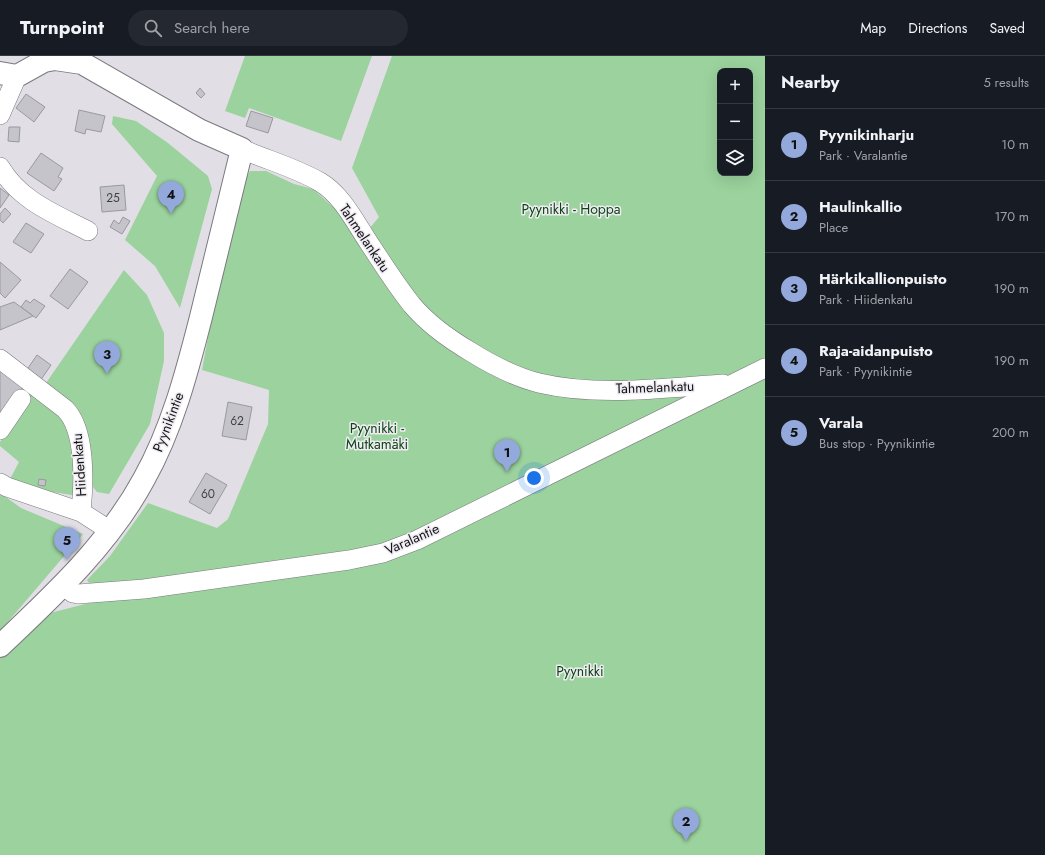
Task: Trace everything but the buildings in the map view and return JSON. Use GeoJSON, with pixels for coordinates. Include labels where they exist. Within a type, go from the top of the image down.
{"type":"FeatureCollection","features":[{"type":"Feature","properties":{"kind":"street","name":"Tahmelankatu"},"geometry":{"type":"LineString","coordinates":[[9,75],[44,58],[73,60],[93,68],[199,130],[320,182],[329,189],[346,208],[394,281],[413,306],[428,321],[455,343],[486,361],[528,379],[568,387],[636,389],[733,383]]}},
{"type":"Feature","properties":{"kind":"street"},"geometry":{"type":"LineString","coordinates":[[0,115],[9,75]]}},
{"type":"Feature","properties":{"kind":"street","name":"Pyynikintie"},"geometry":{"type":"LineString","coordinates":[[0,646],[63,586],[109,530],[144,480],[177,401],[197,331],[242,149]]}},
{"type":"Feature","properties":{"kind":"street"},"geometry":{"type":"LineString","coordinates":[[0,167],[9,180],[26,198],[88,231]]}},
{"type":"Feature","properties":{"kind":"street","name":"Hiidenkatu"},"geometry":{"type":"LineString","coordinates":[[0,359],[66,408],[72,416],[77,426],[79,440],[83,490],[82,512]]}},
{"type":"Feature","properties":{"kind":"street","name":"Varalantie"},"geometry":{"type":"LineString","coordinates":[[63,586],[78,594],[144,589],[349,560],[383,553],[417,540],[765,368]]}},
{"type":"Feature","properties":{"kind":"street"},"geometry":{"type":"LineString","coordinates":[[0,430],[22,399]]}},
{"type":"Feature","properties":{"kind":"street"},"geometry":{"type":"LineString","coordinates":[[0,483],[7,487],[82,512],[109,530]]}},
{"type":"Feature","properties":{"kind":"green space"},"geometry":{"type":"Polygon","coordinates":[[[245,56],[372,56],[341,141],[249,108],[245,118],[225,111],[245,56]]]}},
{"type":"Feature","properties":{"kind":"green space"},"geometry":{"type":"Polygon","coordinates":[[[392,56],[765,56],[765,855],[0,855],[0,657],[29,627],[50,613],[101,600],[87,580],[110,556],[148,503],[217,528],[228,519],[268,424],[269,390],[202,370],[217,288],[241,187],[250,171],[266,171],[294,184],[313,189],[340,213],[359,241],[379,217],[352,168],[392,56]]]}},
{"type":"Feature","properties":{"kind":"green space"},"geometry":{"type":"Polygon","coordinates":[[[113,116],[136,121],[168,143],[208,176],[212,189],[180,308],[155,266],[125,240],[157,176],[112,124],[113,116]]]}},
{"type":"Feature","properties":{"kind":"green space"},"geometry":{"type":"Polygon","coordinates":[[[124,270],[147,295],[164,333],[164,361],[150,424],[109,494],[97,492],[93,487],[82,416],[74,404],[44,386],[124,270]]]}},
{"type":"Feature","properties":{"kind":"green space"},"geometry":{"type":"Polygon","coordinates":[[[25,385],[67,420],[79,489],[72,495],[33,489],[10,479],[19,462],[0,446],[0,442],[30,402],[19,394],[25,385]]]}},
{"type":"Feature","properties":{"kind":"green space"},"geometry":{"type":"Polygon","coordinates":[[[0,493],[21,508],[83,534],[0,631],[0,493]]]}},
{"type":"Feature","properties":{"kind":"place","name":"Raja-aidanpuisto"},"geometry":{"type":"Point","coordinates":[171,214]}},
{"type":"Feature","properties":{"kind":"place","name":"Härkikallionpuisto"},"geometry":{"type":"Point","coordinates":[107,374]}},
{"type":"Feature","properties":{"kind":"place","name":"Pyynikinharju"},"geometry":{"type":"Point","coordinates":[507,472]}},
{"type":"Feature","properties":{"kind":"place","name":"Varala"},"geometry":{"type":"Point","coordinates":[67,560]}},
{"type":"Feature","properties":{"kind":"place","name":"Haulinkallio"},"geometry":{"type":"Point","coordinates":[686,841]}},
{"type":"Feature","properties":{"kind":"park label","name":"Pyynikki - Hoppa"},"geometry":{"type":"Point","coordinates":[571,209]}},
{"type":"Feature","properties":{"kind":"park label","name":"Pyynikki - Mutkamäki"},"geometry":{"type":"Point","coordinates":[377,436]}},
{"type":"Feature","properties":{"kind":"park label","name":"Pyynikki"},"geometry":{"type":"Point","coordinates":[580,671]}}]}
